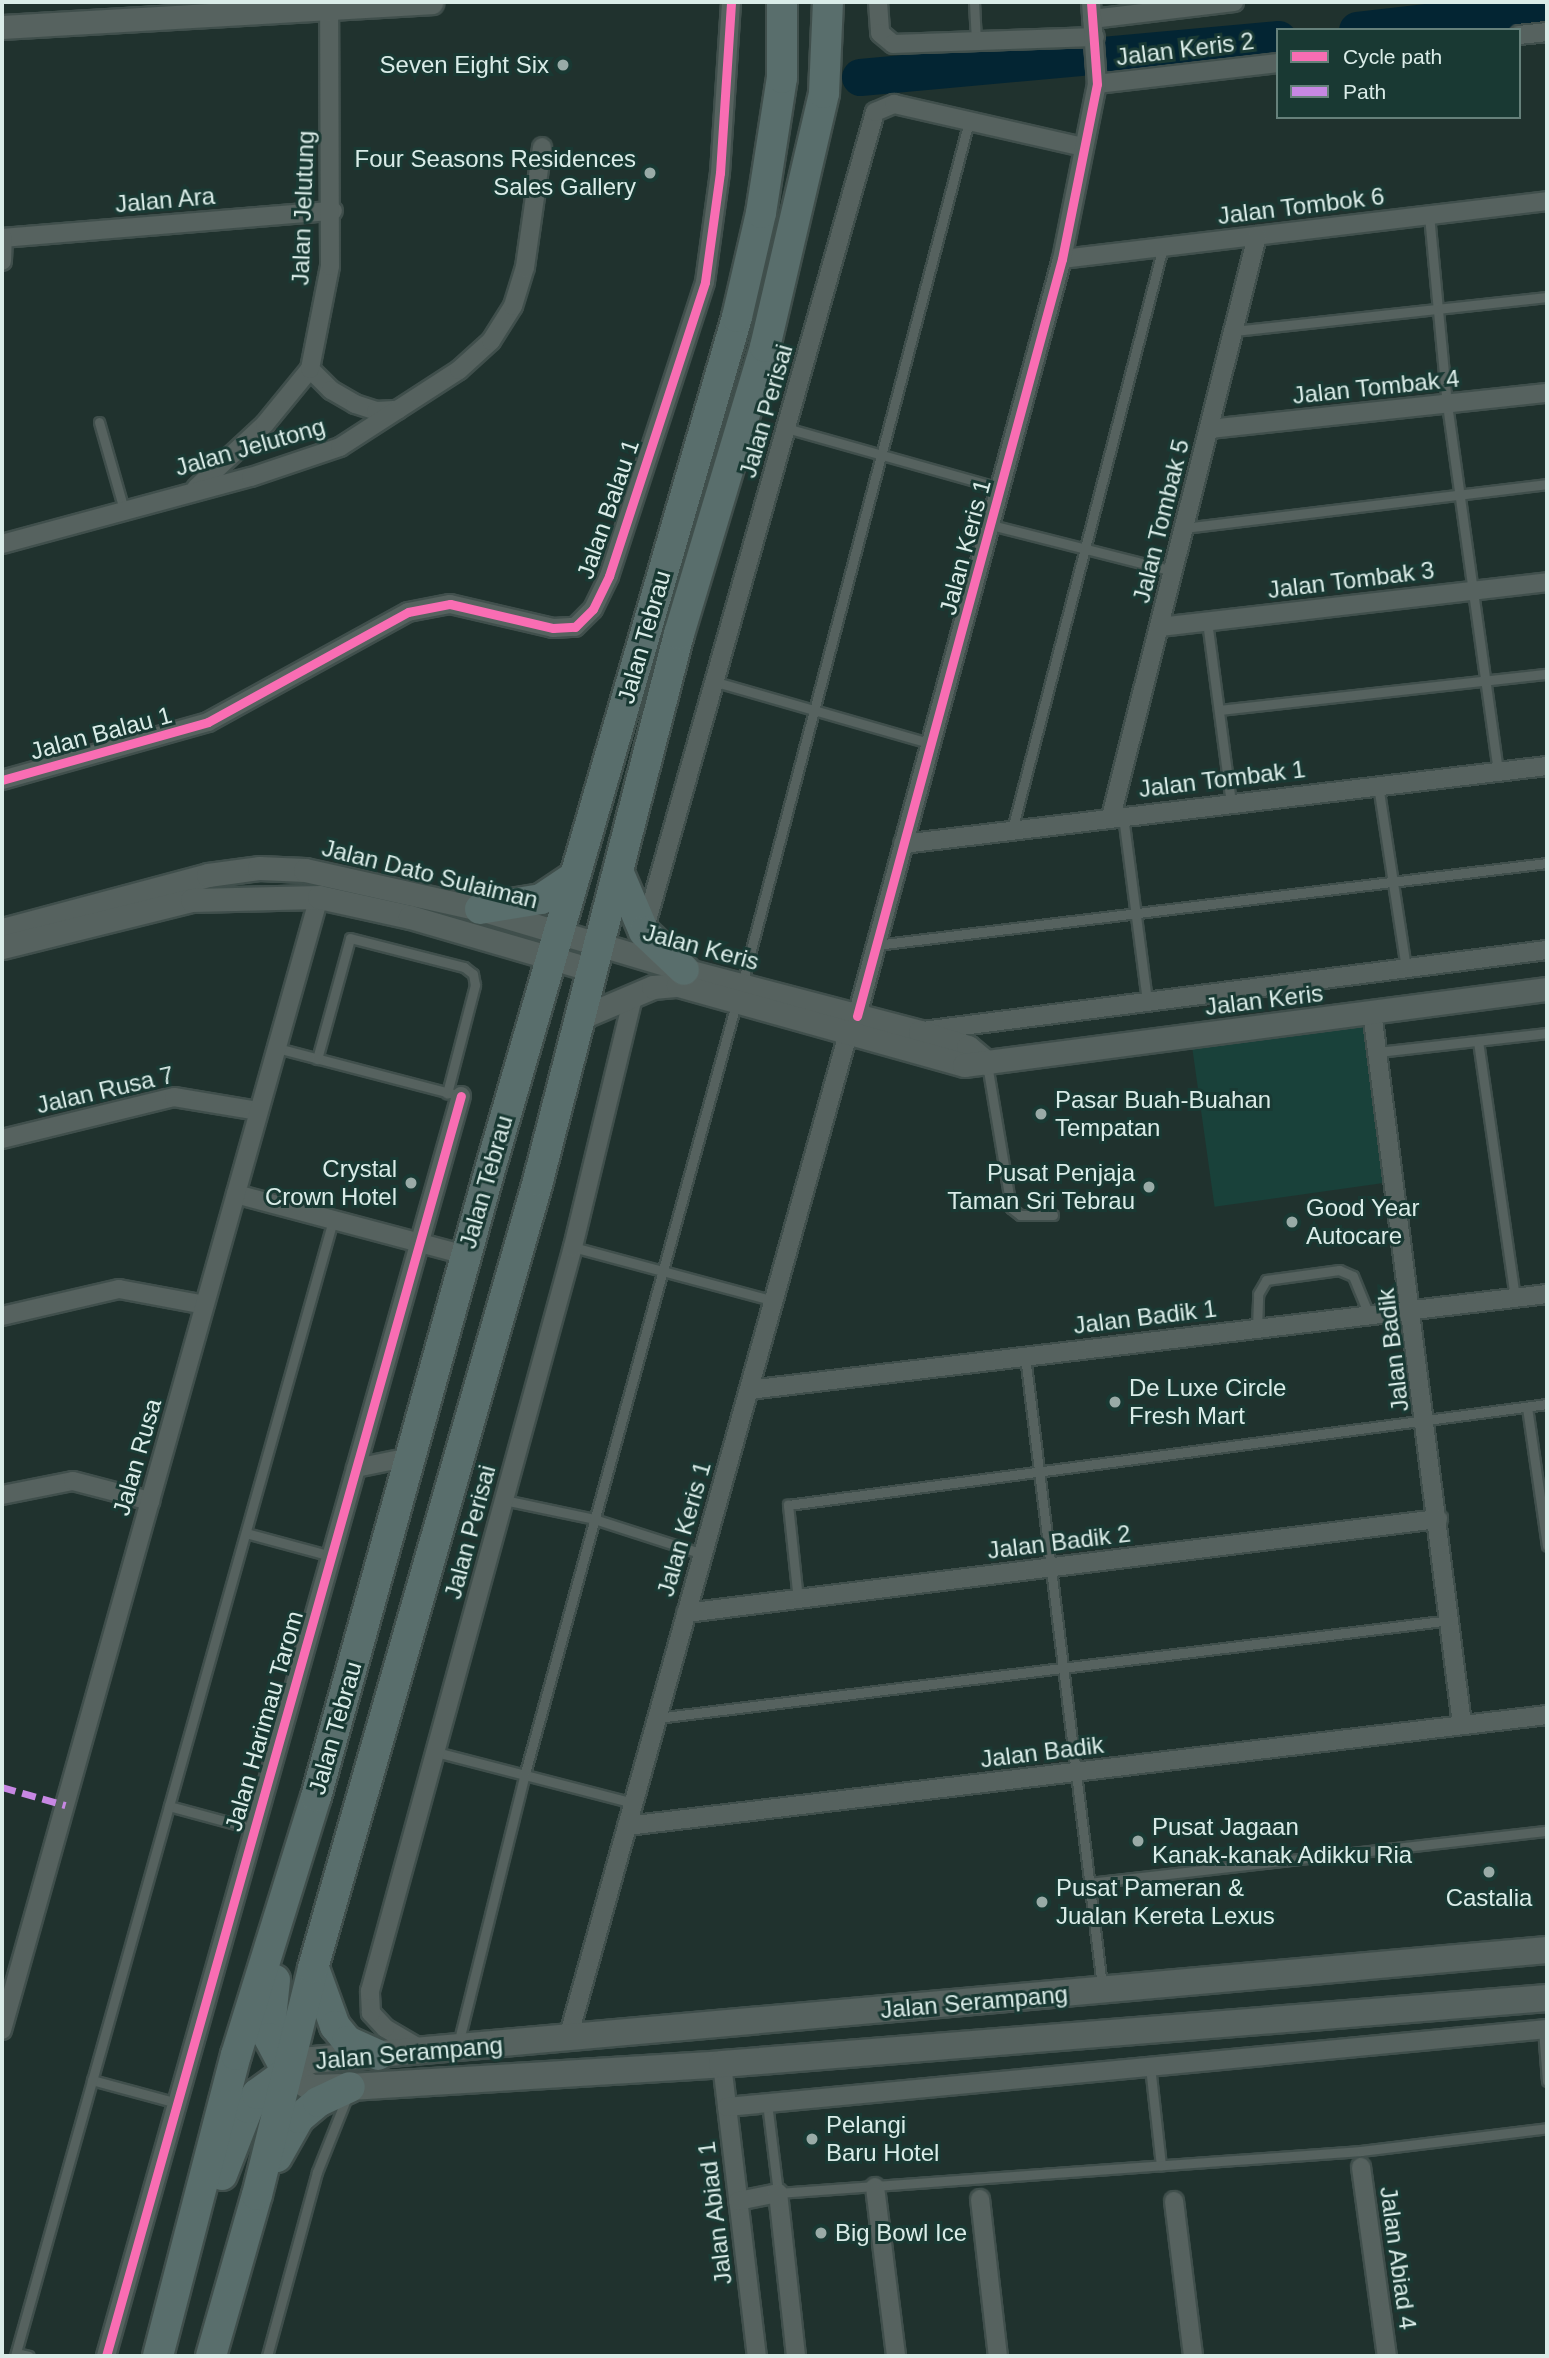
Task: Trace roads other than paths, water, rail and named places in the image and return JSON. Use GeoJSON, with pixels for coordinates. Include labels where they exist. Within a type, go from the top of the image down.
{"type":"FeatureCollection","features":[{"type":"Feature","properties":{"kind":"highway","name":"Jalan Tebrau"},"geometry":{"type":"LineString","coordinates":[[158,2356],[236,2055],[316,1797],[466,1255],[737,317],[761,213],[782,78],[782,2]]}},
{"type":"Feature","properties":{"kind":"highway","name":"Jalan Tebrau"},"geometry":{"type":"LineString","coordinates":[[211,2356],[257,2195],[313,1968],[534,1194],[679,634],[765,347],[798,216],[824,93],[828,2]]}},
{"type":"Feature","properties":{"kind":"highway"},"geometry":{"type":"LineString","coordinates":[[618,871],[643,932],[684,970]]}},
{"type":"Feature","properties":{"kind":"highway"},"geometry":{"type":"LineString","coordinates":[[481,909],[541,899],[574,877]]}},
{"type":"Feature","properties":{"kind":"highway"},"geometry":{"type":"LineString","coordinates":[[172,2306],[248,2108],[257,2094],[286,2072],[273,2054],[270,2018],[316,1797]]}},
{"type":"Feature","properties":{"kind":"highway"},"geometry":{"type":"LineString","coordinates":[[313,1968],[335,2026],[347,2041],[378,2055]]}},
{"type":"Feature","properties":{"kind":"highway"},"geometry":{"type":"LineString","coordinates":[[257,2195],[299,2118],[318,2102],[350,2087]]}},
{"type":"Feature","properties":{"kind":"main road","name":"Jalan Serampang"},"geometry":{"type":"LineString","coordinates":[[286,2072],[311,2060],[426,2052],[1547,1950]]}},
{"type":"Feature","properties":{"kind":"main road","name":"Jalan Serampang"},"geometry":{"type":"LineString","coordinates":[[286,2072],[312,2088],[350,2087],[722,2064],[1544,1998]]}},
{"type":"Feature","properties":{"kind":"street"},"geometry":{"type":"LineString","coordinates":[[2,27],[432,2]]}},
{"type":"Feature","properties":{"kind":"street","name":"Jalan Balau 1"},"geometry":{"type":"LineString","coordinates":[[2,780],[208,722],[408,612],[450,604],[553,628],[575,627],[593,609],[609,576],[705,282],[724,134],[730,2]]}},
{"type":"Feature","properties":{"kind":"street"},"geometry":{"type":"LineString","coordinates":[[878,2],[880,33],[885,41],[976,43],[1234,2]]}},
{"type":"Feature","properties":{"kind":"street","name":"Jalan Jelutung"},"geometry":{"type":"LineString","coordinates":[[195,489],[265,424],[310,369],[330,266],[332,211],[329,7]]}},
{"type":"Feature","properties":{"kind":"street","name":"Jalan Keris 1"},"geometry":{"type":"LineString","coordinates":[[568,2038],[932,744],[1062,259],[1097,78],[1093,25]]}},
{"type":"Feature","properties":{"kind":"street"},"geometry":{"type":"LineString","coordinates":[[1521,35],[1547,32]]}},
{"type":"Feature","properties":{"kind":"street","name":"Jalan Keris 2"},"geometry":{"type":"LineString","coordinates":[[1097,78],[1276,63]]}},
{"type":"Feature","properties":{"kind":"street","name":"Jalan Perisai"},"geometry":{"type":"LineString","coordinates":[[643,932],[716,682],[875,112],[894,104],[1084,147]]}},
{"type":"Feature","properties":{"kind":"street","name":"Jalan Jelutong"},"geometry":{"type":"LineString","coordinates":[[2,544],[195,489],[251,477],[340,447],[402,410],[491,341],[513,306],[525,267],[542,147]]}},
{"type":"Feature","properties":{"kind":"street","name":"Jalan Tombok 6"},"geometry":{"type":"LineString","coordinates":[[1062,259],[1547,201]]}},
{"type":"Feature","properties":{"kind":"street","name":"Jalan Ara"},"geometry":{"type":"LineString","coordinates":[[3,238],[332,211]]}},
{"type":"Feature","properties":{"kind":"street","name":"Jalan Tombak 5"},"geometry":{"type":"LineString","coordinates":[[1117,817],[1160,627],[1257,236]]}},
{"type":"Feature","properties":{"kind":"street"},"geometry":{"type":"LineString","coordinates":[[2,261],[3,238]]}},
{"type":"Feature","properties":{"kind":"street"},"geometry":{"type":"LineString","coordinates":[[310,369],[331,390],[355,404],[376,411],[402,410]]}},
{"type":"Feature","properties":{"kind":"street","name":"Jalan Tombak 4"},"geometry":{"type":"LineString","coordinates":[[1209,429],[1547,393]]}},
{"type":"Feature","properties":{"kind":"street","name":"Jalan Tombak 3"},"geometry":{"type":"LineString","coordinates":[[1160,627],[1547,582]]}},
{"type":"Feature","properties":{"kind":"street","name":"Jalan Tombak 1"},"geometry":{"type":"LineString","coordinates":[[903,844],[1547,766]]}},
{"type":"Feature","properties":{"kind":"street","name":"Jalan Dato Sulaiman"},"geometry":{"type":"LineString","coordinates":[[2,930],[208,875],[259,868],[346,877],[481,909],[554,946]]}},
{"type":"Feature","properties":{"kind":"street","name":"Jalan Dato Sulaiman"},"geometry":{"type":"LineString","coordinates":[[2,947],[192,900],[244,895],[319,897],[554,946],[596,958]]}},
{"type":"Feature","properties":{"kind":"street","name":"Jalan Rusa"},"geometry":{"type":"LineString","coordinates":[[2,2030],[319,897]]}},
{"type":"Feature","properties":{"kind":"street"},"geometry":{"type":"LineString","coordinates":[[920,1031],[1547,950]]}},
{"type":"Feature","properties":{"kind":"street","name":"Jalan Keris"},"geometry":{"type":"LineString","coordinates":[[596,958],[684,970],[739,995]]}},
{"type":"Feature","properties":{"kind":"street","name":"Jalan Keris"},"geometry":{"type":"LineString","coordinates":[[580,1018],[653,988],[678,985],[739,995],[853,1025],[964,1065],[1544,992]]}},
{"type":"Feature","properties":{"kind":"street","name":"Jalan Perisai"},"geometry":{"type":"LineString","coordinates":[[426,2052],[385,2028],[371,2013],[368,2001],[573,1247],[634,997]]}},
{"type":"Feature","properties":{"kind":"street","name":"Jalan Badik"},"geometry":{"type":"LineString","coordinates":[[1372,1012],[1413,1310],[1462,1724]]}},
{"type":"Feature","properties":{"kind":"street","name":"Jalan Keris"},"geometry":{"type":"LineString","coordinates":[[853,1025],[920,1031],[968,1046],[987,1062]]}},
{"type":"Feature","properties":{"kind":"street","name":"Jalan Harimau Tarom"},"geometry":{"type":"LineString","coordinates":[[106,2356],[356,1468],[418,1242],[454,1095]]}},
{"type":"Feature","properties":{"kind":"street","name":"Jalan Rusa 7"},"geometry":{"type":"LineString","coordinates":[[2,1139],[174,1097],[259,1111]]}},
{"type":"Feature","properties":{"kind":"street"},"geometry":{"type":"LineString","coordinates":[[236,1194],[466,1255]]}},
{"type":"Feature","properties":{"kind":"street"},"geometry":{"type":"LineString","coordinates":[[2,1316],[120,1289],[205,1305]]}},
{"type":"Feature","properties":{"kind":"street","name":"Jalan Badik 1"},"geometry":{"type":"LineString","coordinates":[[749,1390],[1547,1294]]}},
{"type":"Feature","properties":{"kind":"street"},"geometry":{"type":"LineString","coordinates":[[356,1468],[410,1457]]}},
{"type":"Feature","properties":{"kind":"street"},"geometry":{"type":"LineString","coordinates":[[2,1495],[73,1481],[150,1501]]}},
{"type":"Feature","properties":{"kind":"street","name":"Jalan Badik 2"},"geometry":{"type":"LineString","coordinates":[[687,1613],[1438,1519]]}},
{"type":"Feature","properties":{"kind":"street","name":"Jalan Badik"},"geometry":{"type":"LineString","coordinates":[[627,1826],[1547,1715]]}},
{"type":"Feature","properties":{"kind":"street"},"geometry":{"type":"LineString","coordinates":[[727,2107],[1545,2029],[1544,1998]]}},
{"type":"Feature","properties":{"kind":"street","name":"Jalan Abiad 1"},"geometry":{"type":"LineString","coordinates":[[722,2064],[757,2356]]}},
{"type":"Feature","properties":{"kind":"street","name":"Jalan Abiad 4"},"geometry":{"type":"LineString","coordinates":[[1361,2167],[1387,2356]]}},
{"type":"Feature","properties":{"kind":"street"},"geometry":{"type":"LineString","coordinates":[[875,2187],[896,2356]]}},
{"type":"Feature","properties":{"kind":"street"},"geometry":{"type":"LineString","coordinates":[[738,2201],[778,2193],[796,2356]]}},
{"type":"Feature","properties":{"kind":"street"},"geometry":{"type":"LineString","coordinates":[[980,2199],[998,2356]]}},
{"type":"Feature","properties":{"kind":"street"},"geometry":{"type":"LineString","coordinates":[[1174,2201],[1193,2356]]}},
{"type":"Feature","properties":{"kind":"lane"},"geometry":{"type":"LineString","coordinates":[[974,2],[976,43]]}},
{"type":"Feature","properties":{"kind":"lane"},"geometry":{"type":"LineString","coordinates":[[457,2049],[525,1773],[665,1269],[883,459],[969,120]]}},
{"type":"Feature","properties":{"kind":"lane"},"geometry":{"type":"LineString","coordinates":[[1429,215],[1447,404],[1498,772]]}},
{"type":"Feature","properties":{"kind":"lane"},"geometry":{"type":"LineString","coordinates":[[1012,830],[1082,548],[1163,247]]}},
{"type":"Feature","properties":{"kind":"lane"},"geometry":{"type":"LineString","coordinates":[[1234,331],[1438,312],[1547,297]]}},
{"type":"Feature","properties":{"kind":"lane"},"geometry":{"type":"LineString","coordinates":[[99,422],[124,510]]}},
{"type":"Feature","properties":{"kind":"lane"},"geometry":{"type":"LineString","coordinates":[[786,428],[883,459],[1000,488]]}},
{"type":"Feature","properties":{"kind":"lane"},"geometry":{"type":"LineString","coordinates":[[1184,528],[1547,484]]}},
{"type":"Feature","properties":{"kind":"lane"},"geometry":{"type":"LineString","coordinates":[[991,526],[1174,571]]}},
{"type":"Feature","properties":{"kind":"lane"},"geometry":{"type":"LineString","coordinates":[[1207,621],[1231,803]]}},
{"type":"Feature","properties":{"kind":"lane"},"geometry":{"type":"LineString","coordinates":[[1219,710],[1547,674]]}},
{"type":"Feature","properties":{"kind":"lane"},"geometry":{"type":"LineString","coordinates":[[716,682],[932,744]]}},
{"type":"Feature","properties":{"kind":"lane"},"geometry":{"type":"LineString","coordinates":[[1378,785],[1406,968]]}},
{"type":"Feature","properties":{"kind":"lane"},"geometry":{"type":"LineString","coordinates":[[1117,817],[1147,1002]]}},
{"type":"Feature","properties":{"kind":"lane"},"geometry":{"type":"LineString","coordinates":[[876,945],[1134,914],[1393,878],[1547,863]]}},
{"type":"Feature","properties":{"kind":"lane"},"geometry":{"type":"LineString","coordinates":[[277,1048],[317,1059],[454,1095],[475,985],[473,974],[464,967],[350,938],[317,1059]]}},
{"type":"Feature","properties":{"kind":"lane"},"geometry":{"type":"LineString","coordinates":[[1378,1052],[1547,1033]]}},
{"type":"Feature","properties":{"kind":"lane"},"geometry":{"type":"LineString","coordinates":[[1478,1041],[1515,1298]]}},
{"type":"Feature","properties":{"kind":"lane"},"geometry":{"type":"LineString","coordinates":[[987,1062],[1011,1208],[1020,1215],[1053,1215]]}},
{"type":"Feature","properties":{"kind":"lane"},"geometry":{"type":"LineString","coordinates":[[29,2356],[15,2354],[333,1220]]}},
{"type":"Feature","properties":{"kind":"lane"},"geometry":{"type":"LineString","coordinates":[[573,1247],[665,1269],[774,1301]]}},
{"type":"Feature","properties":{"kind":"lane"},"geometry":{"type":"LineString","coordinates":[[1257,1329],[1258,1288],[1266,1280],[1339,1270],[1353,1276],[1368,1315]]}},
{"type":"Feature","properties":{"kind":"lane"},"geometry":{"type":"LineString","coordinates":[[1025,1356],[1102,1991]]}},
{"type":"Feature","properties":{"kind":"lane"},"geometry":{"type":"LineString","coordinates":[[797,1600],[789,1504],[1547,1405]]}},
{"type":"Feature","properties":{"kind":"lane"},"geometry":{"type":"LineString","coordinates":[[1527,1407],[1547,1546]]}},
{"type":"Feature","properties":{"kind":"lane"},"geometry":{"type":"LineString","coordinates":[[504,1500],[594,1518],[703,1553]]}},
{"type":"Feature","properties":{"kind":"lane"},"geometry":{"type":"LineString","coordinates":[[246,1533],[331,1556]]}},
{"type":"Feature","properties":{"kind":"lane"},"geometry":{"type":"LineString","coordinates":[[657,1718],[1450,1620]]}},
{"type":"Feature","properties":{"kind":"lane"},"geometry":{"type":"LineString","coordinates":[[436,1752],[634,1803]]}},
{"type":"Feature","properties":{"kind":"lane"},"geometry":{"type":"LineString","coordinates":[[169,1806],[254,1829]]}},
{"type":"Feature","properties":{"kind":"lane"},"geometry":{"type":"LineString","coordinates":[[1089,1883],[1547,1831]]}},
{"type":"Feature","properties":{"kind":"lane"},"geometry":{"type":"LineString","coordinates":[[1545,2029],[1547,2081]]}},
{"type":"Feature","properties":{"kind":"lane"},"geometry":{"type":"LineString","coordinates":[[1150,2066],[1161,2165]]}},
{"type":"Feature","properties":{"kind":"lane"},"geometry":{"type":"LineString","coordinates":[[92,2080],[177,2103]]}},
{"type":"Feature","properties":{"kind":"lane"},"geometry":{"type":"LineString","coordinates":[[267,2356],[317,2172],[350,2087]]}},
{"type":"Feature","properties":{"kind":"lane"},"geometry":{"type":"LineString","coordinates":[[767,2102],[778,2193],[1360,2151],[1547,2128]]}},
{"type":"Feature","properties":{"kind":"waterway"},"geometry":{"type":"LineString","coordinates":[[1374,28],[1547,8]]}},
{"type":"Feature","properties":{"kind":"waterway"},"geometry":{"type":"LineString","coordinates":[[860,77],[1276,39]]}},
{"type":"Feature","properties":{"kind":"place","name":"Seven Eight Six"},"geometry":{"type":"Point","coordinates":[563,65]}},
{"type":"Feature","properties":{"kind":"place","name":"Four Seasons Residences Sales Gallery"},"geometry":{"type":"Point","coordinates":[650,173]}},
{"type":"Feature","properties":{"kind":"place","name":"Pasar Buah-Buahan Tempatan"},"geometry":{"type":"Point","coordinates":[1041,1114]}},
{"type":"Feature","properties":{"kind":"place","name":"Crystal Crown Hotel"},"geometry":{"type":"Point","coordinates":[411,1183]}},
{"type":"Feature","properties":{"kind":"place","name":"Pusat Penjaja Taman Sri Tebrau"},"geometry":{"type":"Point","coordinates":[1149,1187]}},
{"type":"Feature","properties":{"kind":"place","name":"Good Year Autocare"},"geometry":{"type":"Point","coordinates":[1292,1222]}},
{"type":"Feature","properties":{"kind":"place","name":"De Luxe Circle Fresh Mart"},"geometry":{"type":"Point","coordinates":[1115,1402]}},
{"type":"Feature","properties":{"kind":"place","name":"Pusat Jagaan Kanak-kanak Adikku Ria"},"geometry":{"type":"Point","coordinates":[1138,1841]}},
{"type":"Feature","properties":{"kind":"place","name":"Castalia"},"geometry":{"type":"Point","coordinates":[1489,1872]}},
{"type":"Feature","properties":{"kind":"place","name":"Pusat Pameran & Jualan Kereta Lexus"},"geometry":{"type":"Point","coordinates":[1042,1902]}},
{"type":"Feature","properties":{"kind":"place","name":"Pelangi Baru Hotel"},"geometry":{"type":"Point","coordinates":[812,2139]}},
{"type":"Feature","properties":{"kind":"place","name":"Big Bowl Ice"},"geometry":{"type":"Point","coordinates":[821,2233]}}]}
